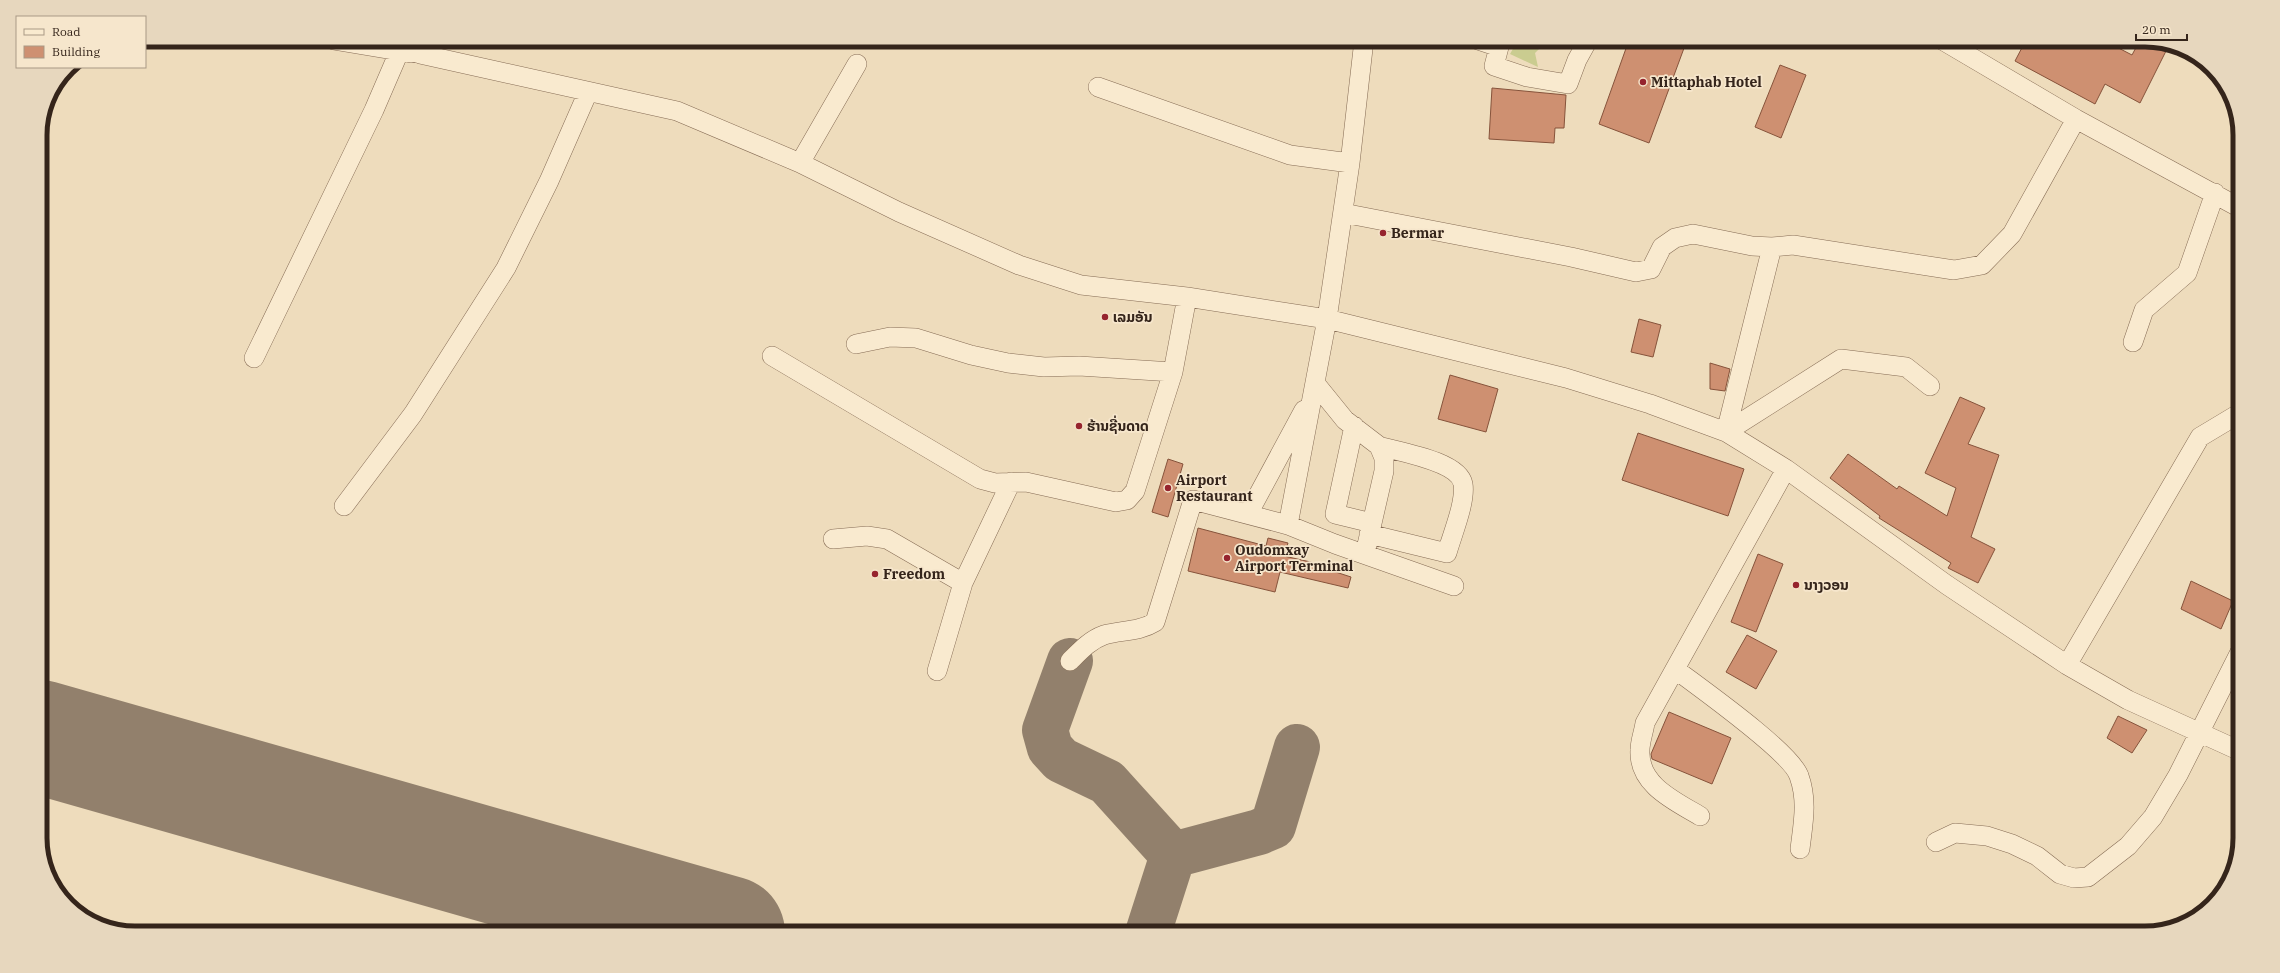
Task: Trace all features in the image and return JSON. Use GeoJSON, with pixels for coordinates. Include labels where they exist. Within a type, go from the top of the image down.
{"type":"FeatureCollection","features":[{"type":"Feature","properties":{"kind":"street"},"geometry":{"type":"LineString","coordinates":[[372,47],[399,52],[422,47],[588,92],[677,111],[800,163],[892,209],[1019,265],[1081,285],[1187,298],[1327,319],[1566,378],[1650,404],[1726,432],[1786,469],[1947,585],[2067,665],[2128,700],[2233,748]]}},
{"type":"Feature","properties":{"kind":"street"},"geometry":{"type":"LineString","coordinates":[[1288,524],[1327,319],[1350,162],[1363,47]]}},
{"type":"Feature","properties":{"kind":"street"},"geometry":{"type":"LineString","coordinates":[[1499,47],[1494,66],[1528,77],[1568,84],[1576,60],[1584,47]]}},
{"type":"Feature","properties":{"kind":"street"},"geometry":{"type":"LineString","coordinates":[[1954,47],[2076,119],[2233,204]]}},
{"type":"Feature","properties":{"kind":"street"},"geometry":{"type":"LineString","coordinates":[[254,358],[374,110],[399,52]]}},
{"type":"Feature","properties":{"kind":"street"},"geometry":{"type":"LineString","coordinates":[[800,163],[857,64]]}},
{"type":"Feature","properties":{"kind":"street"},"geometry":{"type":"LineString","coordinates":[[1098,87],[1290,155],[1350,162]]}},
{"type":"Feature","properties":{"kind":"street"},"geometry":{"type":"LineString","coordinates":[[344,506],[413,414],[506,268],[549,181],[588,92]]}},
{"type":"Feature","properties":{"kind":"street"},"geometry":{"type":"LineString","coordinates":[[1343,213],[1571,257],[1636,272],[1651,269],[1662,247],[1675,238],[1694,234],[1752,246],[1772,247],[1793,245],[1954,270],[1982,265],[2012,234],[2076,119]]}},
{"type":"Feature","properties":{"kind":"street"},"geometry":{"type":"LineString","coordinates":[[2133,342],[2144,310],[2187,273],[2215,193]]}},
{"type":"Feature","properties":{"kind":"street"},"geometry":{"type":"LineString","coordinates":[[1726,432],[1772,247]]}},
{"type":"Feature","properties":{"kind":"street"},"geometry":{"type":"LineString","coordinates":[[772,356],[980,478],[995,483],[1026,482],[1116,502],[1127,500],[1135,491],[1173,372],[1187,298]]}},
{"type":"Feature","properties":{"kind":"street"},"geometry":{"type":"LineString","coordinates":[[856,344],[890,337],[916,338],[971,355],[1008,363],[1044,367],[1079,366],[1173,372]]}},
{"type":"Feature","properties":{"kind":"street"},"geometry":{"type":"LineString","coordinates":[[1726,432],[1841,359],[1906,367],[1930,386]]}},
{"type":"Feature","properties":{"kind":"street"},"geometry":{"type":"LineString","coordinates":[[1315,387],[1345,420],[1354,426],[1379,446],[1448,466],[1459,474],[1463,483],[1462,497],[1447,553],[1334,514],[1354,426]]}},
{"type":"Feature","properties":{"kind":"street"},"geometry":{"type":"LineString","coordinates":[[1248,514],[1315,387]]}},
{"type":"Feature","properties":{"kind":"street"},"geometry":{"type":"LineString","coordinates":[[2067,665],[2200,437],[2233,416]]}},
{"type":"Feature","properties":{"kind":"street"},"geometry":{"type":"LineString","coordinates":[[1365,554],[1384,471],[1384,458],[1379,446]]}},
{"type":"Feature","properties":{"kind":"street"},"geometry":{"type":"LineString","coordinates":[[1700,816],[1661,793],[1644,774],[1640,751],[1646,723],[1786,469]]}},
{"type":"Feature","properties":{"kind":"street"},"geometry":{"type":"LineString","coordinates":[[937,671],[963,583],[1011,482]]}},
{"type":"Feature","properties":{"kind":"street"},"geometry":{"type":"LineString","coordinates":[[1070,662],[1088,644],[1103,636],[1141,629],[1155,622],[1193,500],[1288,524],[1454,586]]}},
{"type":"Feature","properties":{"kind":"street"},"geometry":{"type":"LineString","coordinates":[[834,539],[867,536],[887,539],[963,583]]}},
{"type":"Feature","properties":{"kind":"street"},"geometry":{"type":"LineString","coordinates":[[1936,842],[1955,833],[1987,836],[2012,844],[2037,856],[2060,874],[2074,878],[2088,877],[2128,846],[2153,817],[2178,776],[2198,733],[2233,666]]}},
{"type":"Feature","properties":{"kind":"street"},"geometry":{"type":"LineString","coordinates":[[1675,669],[1784,754],[1799,775],[1806,804],[1800,849]]}},
{"type":"Feature","properties":{"kind":"green space"},"geometry":{"type":"Polygon","coordinates":[[[1514,47],[1541,47],[1535,53],[1538,67],[1510,54],[1514,47]]]}},
{"type":"Feature","properties":{"kind":"building","name":"Mittaphab Hotel"},"geometry":{"type":"Polygon","coordinates":[[[1626,47],[1684,47],[1649,143],[1599,124],[1626,47]]]}},
{"type":"Feature","properties":{"kind":"building"},"geometry":{"type":"Polygon","coordinates":[[[2022,47],[2117,47],[2132,55],[2136,47],[2166,50],[2140,103],[2105,84],[2095,104],[2015,61],[2022,47]]]}},
{"type":"Feature","properties":{"kind":"building"},"geometry":{"type":"Polygon","coordinates":[[[1780,65],[1806,75],[1781,138],[1755,127],[1780,65]]]}},
{"type":"Feature","properties":{"kind":"building"},"geometry":{"type":"Polygon","coordinates":[[[1492,88],[1566,95],[1564,128],[1555,128],[1554,143],[1489,139],[1492,88]]]}},
{"type":"Feature","properties":{"kind":"building"},"geometry":{"type":"Polygon","coordinates":[[[1639,319],[1661,325],[1653,357],[1631,352],[1639,319]]]}},
{"type":"Feature","properties":{"kind":"building"},"geometry":{"type":"Polygon","coordinates":[[[1710,363],[1730,369],[1725,391],[1710,389],[1710,363]]]}},
{"type":"Feature","properties":{"kind":"building"},"geometry":{"type":"Polygon","coordinates":[[[1450,375],[1498,389],[1486,432],[1438,419],[1450,375]]]}},
{"type":"Feature","properties":{"kind":"building"},"geometry":{"type":"Polygon","coordinates":[[[1960,397],[1985,408],[1968,444],[1999,455],[1971,537],[1995,549],[1978,583],[1948,568],[1951,563],[1879,518],[1880,516],[1830,478],[1848,454],[1897,489],[1899,486],[1947,516],[1956,488],[1925,473],[1960,397]]]}},
{"type":"Feature","properties":{"kind":"building"},"geometry":{"type":"Polygon","coordinates":[[[1638,433],[1744,469],[1728,516],[1622,480],[1638,433]]]}},
{"type":"Feature","properties":{"kind":"building","name":"Airport Restaurant"},"geometry":{"type":"Polygon","coordinates":[[[1168,459],[1183,464],[1168,517],[1152,512],[1168,459]]]}},
{"type":"Feature","properties":{"kind":"building"},"geometry":{"type":"Polygon","coordinates":[[[1198,528],[1266,546],[1268,538],[1288,543],[1284,556],[1315,563],[1314,565],[1351,577],[1348,588],[1280,572],[1275,592],[1188,571],[1198,528]]]}},
{"type":"Feature","properties":{"kind":"building"},"geometry":{"type":"Polygon","coordinates":[[[1758,554],[1783,564],[1756,632],[1731,622],[1758,554]]]}},
{"type":"Feature","properties":{"kind":"building"},"geometry":{"type":"Polygon","coordinates":[[[2191,581],[2233,601],[2221,629],[2181,609],[2191,581]]]}},
{"type":"Feature","properties":{"kind":"building"},"geometry":{"type":"Polygon","coordinates":[[[1747,635],[1777,651],[1756,689],[1726,672],[1747,635]]]}},
{"type":"Feature","properties":{"kind":"building"},"geometry":{"type":"Polygon","coordinates":[[[1669,712],[1731,738],[1712,784],[1652,759],[1651,754],[1669,712]]]}},
{"type":"Feature","properties":{"kind":"building"},"geometry":{"type":"Polygon","coordinates":[[[2118,716],[2147,730],[2132,753],[2107,738],[2118,716]]]}},
{"type":"Feature","properties":{"kind":"taxiway"},"geometry":{"type":"LineString","coordinates":[[1070,661],[1045,730],[1050,748],[1061,760],[1107,782],[1173,855]]}},
{"type":"Feature","properties":{"kind":"taxiway"},"geometry":{"type":"LineString","coordinates":[[1173,855],[1259,832],[1273,826],[1297,747]]}},
{"type":"Feature","properties":{"kind":"taxiway"},"geometry":{"type":"LineString","coordinates":[[1150,926],[1173,855]]}},
{"type":"Feature","properties":{"kind":"runway"},"geometry":{"type":"LineString","coordinates":[[47,739],[703,926]]}},
{"type":"Feature","properties":{"kind":"place","name":"Mittaphab Hotel"},"geometry":{"type":"Point","coordinates":[1643,82]}},
{"type":"Feature","properties":{"kind":"place","name":"Bermar"},"geometry":{"type":"Point","coordinates":[1383,233]}},
{"type":"Feature","properties":{"kind":"place","name":"ເລມອັນ"},"geometry":{"type":"Point","coordinates":[1105,317]}},
{"type":"Feature","properties":{"kind":"place","name":"ຮ້ານຊີ່ນດາດ"},"geometry":{"type":"Point","coordinates":[1079,426]}},
{"type":"Feature","properties":{"kind":"place","name":"Airport Restaurant"},"geometry":{"type":"Point","coordinates":[1168,488]}},
{"type":"Feature","properties":{"kind":"place","name":"Oudomxay Airport Terminal"},"geometry":{"type":"Point","coordinates":[1227,558]}},
{"type":"Feature","properties":{"kind":"place","name":"Freedom"},"geometry":{"type":"Point","coordinates":[875,574]}},
{"type":"Feature","properties":{"kind":"place","name":"ນາງວອນ"},"geometry":{"type":"Point","coordinates":[1796,585]}}]}
